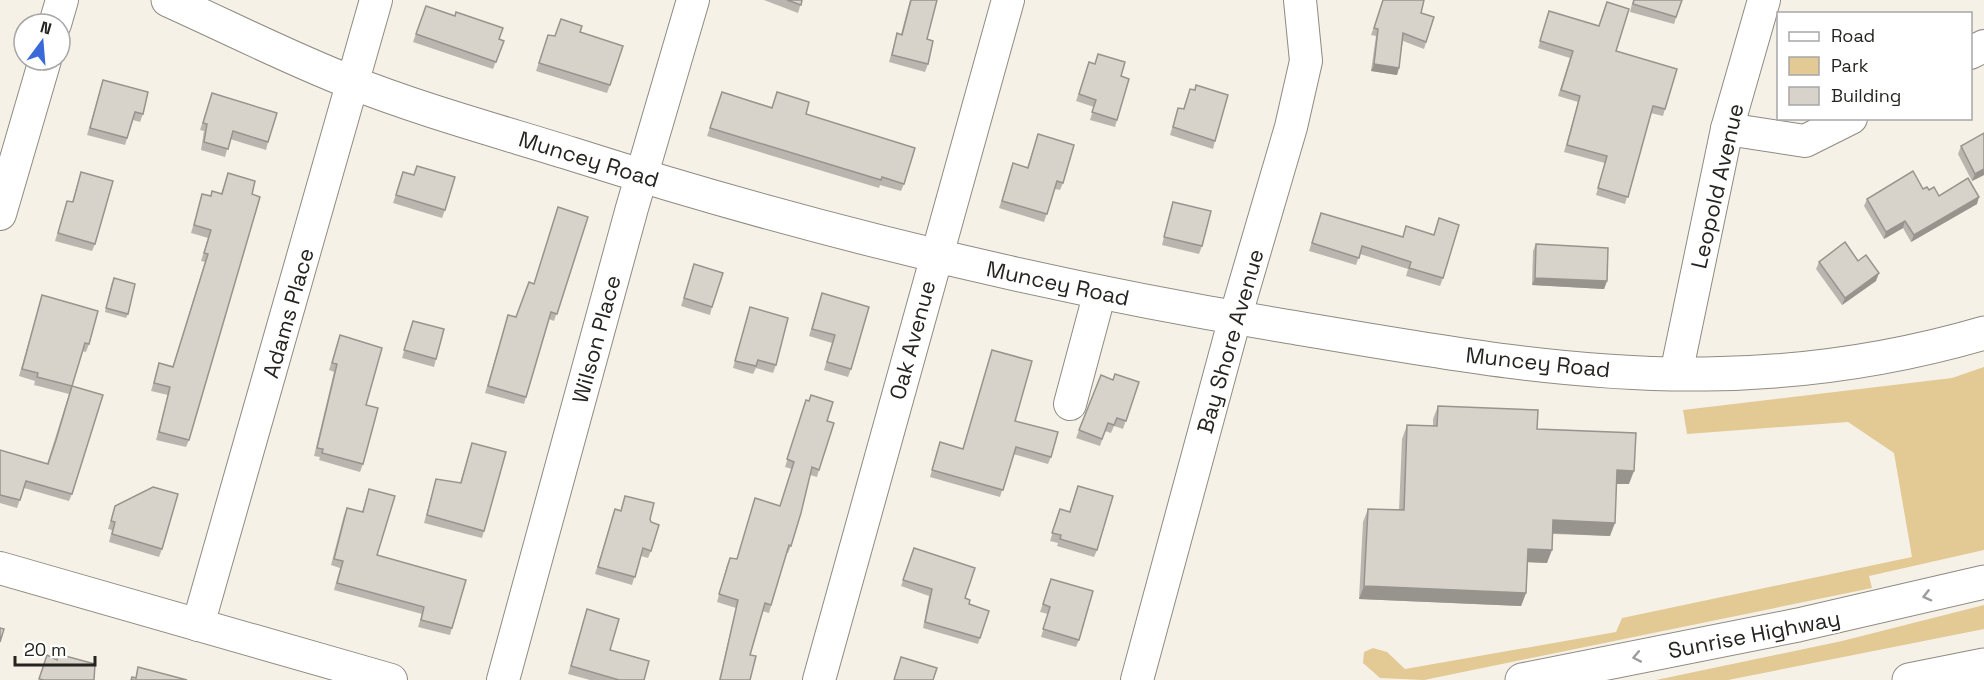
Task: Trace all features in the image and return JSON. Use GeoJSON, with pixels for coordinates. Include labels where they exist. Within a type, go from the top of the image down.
{"type":"FeatureCollection","features":[{"type":"Feature","properties":{"kind":"main road","name":"Muncey Road"},"geometry":{"type":"LineString","coordinates":[[168,0],[353,83],[641,176],[803,224],[934,257],[1235,318],[1510,361],[1676,374],[1740,373],[1820,365],[1910,351],[1984,333]]}},
{"type":"Feature","properties":{"kind":"main road","name":"Sunrise Highway"},"geometry":{"type":"LineString","coordinates":[[1522,680],[1809,623],[1984,582]]}},
{"type":"Feature","properties":{"kind":"main road"},"geometry":{"type":"LineString","coordinates":[[1909,680],[1984,665]]}},
{"type":"Feature","properties":{"kind":"street","name":"Adams Place"},"geometry":{"type":"LineString","coordinates":[[198,625],[376,0]]}},
{"type":"Feature","properties":{"kind":"street","name":"Wilson Place"},"geometry":{"type":"LineString","coordinates":[[503,680],[641,176],[693,0]]}},
{"type":"Feature","properties":{"kind":"street","name":"Oak Avenue"},"geometry":{"type":"LineString","coordinates":[[819,680],[934,257],[1008,0]]}},
{"type":"Feature","properties":{"kind":"street","name":"Bay Shore Avenue"},"geometry":{"type":"LineString","coordinates":[[1137,680],[1235,318],[1291,127],[1306,61],[1300,0]]}},
{"type":"Feature","properties":{"kind":"street","name":"Leopold Avenue"},"geometry":{"type":"LineString","coordinates":[[1676,374],[1727,129],[1764,0]]}},
{"type":"Feature","properties":{"kind":"street"},"geometry":{"type":"LineString","coordinates":[[0,214],[41,72]]}},
{"type":"Feature","properties":{"kind":"street"},"geometry":{"type":"LineString","coordinates":[[1727,129],[1805,141],[1847,120]]}},
{"type":"Feature","properties":{"kind":"street"},"geometry":{"type":"LineString","coordinates":[[1070,404],[1100,292]]}},
{"type":"Feature","properties":{"kind":"street"},"geometry":{"type":"LineString","coordinates":[[0,568],[391,680]]}},
{"type":"Feature","properties":{"kind":"green space"},"geometry":{"type":"Polygon","coordinates":[[[1984,367],[1984,550],[1869,576],[1872,588],[1424,680],[1380,678],[1363,663],[1364,652],[1373,648],[1387,652],[1405,669],[1616,632],[1622,618],[1912,557],[1894,453],[1848,422],[1687,434],[1683,410],[1952,378],[1984,367]]]}},
{"type":"Feature","properties":{"kind":"green space"},"geometry":{"type":"Polygon","coordinates":[[[1984,605],[1984,629],[1728,680],[1656,680],[1842,641],[1984,605]]]}},
{"type":"Feature","properties":{"kind":"building"},"geometry":{"type":"Polygon","coordinates":[[[787,0],[802,0],[801,5],[787,0]]]}},
{"type":"Feature","properties":{"kind":"building"},"geometry":{"type":"Polygon","coordinates":[[[911,0],[937,0],[927,39],[933,41],[928,64],[892,55],[897,33],[902,35],[911,0]]]}},
{"type":"Feature","properties":{"kind":"building"},"geometry":{"type":"Polygon","coordinates":[[[1383,0],[1424,0],[1421,13],[1434,17],[1426,42],[1403,33],[1399,68],[1374,64],[1378,29],[1374,28],[1383,0]]]}},
{"type":"Feature","properties":{"kind":"building"},"geometry":{"type":"Polygon","coordinates":[[[1634,0],[1682,0],[1676,17],[1633,4],[1634,0]]]}},
{"type":"Feature","properties":{"kind":"building"},"geometry":{"type":"Polygon","coordinates":[[[1607,2],[1629,9],[1616,51],[1677,69],[1665,109],[1653,106],[1628,197],[1598,188],[1607,156],[1567,145],[1580,96],[1561,90],[1573,51],[1540,41],[1549,11],[1599,26],[1607,2]]]}},
{"type":"Feature","properties":{"kind":"building"},"geometry":{"type":"Polygon","coordinates":[[[426,6],[455,16],[456,12],[503,28],[499,39],[504,41],[496,62],[416,34],[426,6]]]}},
{"type":"Feature","properties":{"kind":"building"},"geometry":{"type":"Polygon","coordinates":[[[561,19],[582,26],[580,32],[623,46],[610,85],[539,63],[548,35],[555,36],[561,19]]]}},
{"type":"Feature","properties":{"kind":"building"},"geometry":{"type":"Polygon","coordinates":[[[1098,54],[1125,62],[1121,76],[1129,79],[1117,120],[1092,112],[1096,100],[1079,94],[1089,62],[1095,64],[1098,54]]]}},
{"type":"Feature","properties":{"kind":"building"},"geometry":{"type":"Polygon","coordinates":[[[103,80],[148,92],[143,114],[135,112],[127,138],[90,128],[103,80]]]}},
{"type":"Feature","properties":{"kind":"building"},"geometry":{"type":"Polygon","coordinates":[[[1196,85],[1228,95],[1215,141],[1173,127],[1178,108],[1184,109],[1190,89],[1195,90],[1196,85]]]}},
{"type":"Feature","properties":{"kind":"building"},"geometry":{"type":"Polygon","coordinates":[[[722,92],[772,108],[777,92],[809,102],[806,114],[915,148],[904,184],[882,177],[881,180],[710,128],[722,92]]]}},
{"type":"Feature","properties":{"kind":"building"},"geometry":{"type":"Polygon","coordinates":[[[212,93],[277,113],[268,142],[233,131],[228,149],[204,142],[207,124],[203,123],[212,93]]]}},
{"type":"Feature","properties":{"kind":"building"},"geometry":{"type":"Polygon","coordinates":[[[1984,133],[1984,169],[1975,174],[1961,146],[1984,133]]]}},
{"type":"Feature","properties":{"kind":"building"},"geometry":{"type":"Polygon","coordinates":[[[1038,134],[1074,145],[1063,183],[1057,181],[1047,214],[1002,201],[1013,163],[1028,168],[1038,134]]]}},
{"type":"Feature","properties":{"kind":"building"},"geometry":{"type":"Polygon","coordinates":[[[417,166],[455,177],[445,210],[396,195],[403,172],[414,175],[417,166]]]}},
{"type":"Feature","properties":{"kind":"building"},"geometry":{"type":"Polygon","coordinates":[[[1913,171],[1923,189],[1927,187],[1929,190],[1934,187],[1939,196],[1968,178],[1979,197],[1914,235],[1905,221],[1886,232],[1867,199],[1913,171]]]}},
{"type":"Feature","properties":{"kind":"building"},"geometry":{"type":"Polygon","coordinates":[[[81,172],[113,181],[95,244],[58,233],[67,201],[73,202],[81,172]]]}},
{"type":"Feature","properties":{"kind":"building"},"geometry":{"type":"Polygon","coordinates":[[[228,173],[255,181],[252,194],[260,197],[189,440],[159,432],[170,387],[154,383],[159,363],[173,367],[208,254],[204,253],[211,230],[194,225],[202,194],[211,196],[212,191],[222,194],[228,173]]]}},
{"type":"Feature","properties":{"kind":"building"},"geometry":{"type":"Polygon","coordinates":[[[1173,202],[1211,211],[1202,246],[1164,237],[1173,202]]]}},
{"type":"Feature","properties":{"kind":"building"},"geometry":{"type":"Polygon","coordinates":[[[558,207],[588,217],[557,314],[551,312],[526,397],[488,386],[508,315],[516,317],[529,282],[534,284],[558,207]]]}},
{"type":"Feature","properties":{"kind":"building"},"geometry":{"type":"Polygon","coordinates":[[[1321,213],[1403,237],[1406,226],[1434,235],[1439,218],[1459,225],[1443,278],[1409,268],[1411,262],[1362,246],[1359,258],[1312,243],[1321,213]]]}},
{"type":"Feature","properties":{"kind":"building"},"geometry":{"type":"Polygon","coordinates":[[[1845,242],[1858,261],[1866,255],[1879,273],[1845,298],[1819,262],[1845,242]]]}},
{"type":"Feature","properties":{"kind":"building"},"geometry":{"type":"Polygon","coordinates":[[[1536,244],[1608,248],[1607,281],[1535,278],[1536,244]]]}},
{"type":"Feature","properties":{"kind":"building"},"geometry":{"type":"Polygon","coordinates":[[[694,264],[723,273],[712,307],[684,298],[694,264]]]}},
{"type":"Feature","properties":{"kind":"building"},"geometry":{"type":"Polygon","coordinates":[[[114,278],[135,284],[128,314],[106,308],[114,278]]]}},
{"type":"Feature","properties":{"kind":"building"},"geometry":{"type":"Polygon","coordinates":[[[822,293],[869,307],[851,369],[827,362],[835,335],[812,329],[822,293]]]}},
{"type":"Feature","properties":{"kind":"building"},"geometry":{"type":"Polygon","coordinates":[[[42,295],[98,311],[89,344],[85,343],[72,386],[37,377],[38,373],[22,369],[42,295]]]}},
{"type":"Feature","properties":{"kind":"building"},"geometry":{"type":"Polygon","coordinates":[[[750,307],[788,318],[776,365],[758,360],[756,366],[735,361],[750,307]]]}},
{"type":"Feature","properties":{"kind":"building"},"geometry":{"type":"Polygon","coordinates":[[[413,321],[444,329],[436,359],[404,350],[413,321]]]}},
{"type":"Feature","properties":{"kind":"building"},"geometry":{"type":"Polygon","coordinates":[[[340,335],[382,348],[366,405],[378,408],[363,464],[322,453],[323,449],[317,448],[337,364],[332,363],[340,335]]]}},
{"type":"Feature","properties":{"kind":"building"},"geometry":{"type":"Polygon","coordinates":[[[992,350],[1032,361],[1015,421],[1058,432],[1051,457],[1016,447],[1003,490],[932,470],[940,442],[963,449],[992,350]]]}},
{"type":"Feature","properties":{"kind":"building"},"geometry":{"type":"Polygon","coordinates":[[[1115,374],[1139,382],[1126,421],[1117,418],[1114,425],[1108,423],[1102,439],[1079,430],[1101,375],[1113,380],[1115,374]]]}},
{"type":"Feature","properties":{"kind":"building"},"geometry":{"type":"Polygon","coordinates":[[[72,386],[103,395],[72,494],[26,481],[20,500],[0,495],[0,450],[48,464],[72,386]]]}},
{"type":"Feature","properties":{"kind":"building"},"geometry":{"type":"Polygon","coordinates":[[[811,395],[833,402],[827,421],[834,423],[819,470],[812,467],[801,513],[771,605],[765,603],[750,655],[756,656],[750,680],[720,680],[738,600],[719,594],[730,558],[737,559],[755,498],[780,506],[794,462],[787,459],[806,400],[809,401],[811,395]]]}},
{"type":"Feature","properties":{"kind":"building"},"geometry":{"type":"Polygon","coordinates":[[[1438,406],[1538,410],[1537,429],[1636,433],[1634,471],[1617,470],[1615,523],[1553,520],[1552,550],[1528,549],[1526,593],[1364,586],[1368,509],[1404,510],[1407,425],[1437,426],[1438,406]]]}},
{"type":"Feature","properties":{"kind":"building"},"geometry":{"type":"Polygon","coordinates":[[[472,443],[506,452],[484,531],[427,515],[436,479],[461,483],[472,443]]]}},
{"type":"Feature","properties":{"kind":"building"},"geometry":{"type":"Polygon","coordinates":[[[1078,486],[1113,496],[1097,550],[1060,539],[1061,535],[1052,533],[1060,509],[1070,512],[1078,486]]]}},
{"type":"Feature","properties":{"kind":"building"},"geometry":{"type":"Polygon","coordinates":[[[153,487],[178,494],[162,549],[112,534],[115,522],[111,521],[115,506],[153,487]]]}},
{"type":"Feature","properties":{"kind":"building"},"geometry":{"type":"Polygon","coordinates":[[[369,489],[395,496],[377,555],[466,580],[452,628],[421,620],[424,607],[337,583],[343,561],[334,559],[347,508],[363,512],[369,489]]]}},
{"type":"Feature","properties":{"kind":"building"},"geometry":{"type":"Polygon","coordinates":[[[625,496],[654,503],[650,519],[651,522],[659,525],[651,551],[643,548],[635,577],[598,567],[615,509],[621,511],[625,496]]]}},
{"type":"Feature","properties":{"kind":"building"},"geometry":{"type":"Polygon","coordinates":[[[914,548],[975,568],[965,598],[970,600],[969,604],[989,611],[980,638],[925,622],[932,589],[903,580],[914,548]]]}},
{"type":"Feature","properties":{"kind":"building"},"geometry":{"type":"Polygon","coordinates":[[[1051,579],[1093,591],[1079,640],[1043,629],[1050,607],[1043,604],[1051,579]]]}},
{"type":"Feature","properties":{"kind":"building"},"geometry":{"type":"Polygon","coordinates":[[[587,609],[619,619],[610,650],[649,661],[644,680],[619,680],[571,666],[587,609]]]}},
{"type":"Feature","properties":{"kind":"building"},"geometry":{"type":"Polygon","coordinates":[[[0,628],[4,629],[0,642],[0,628]]]}},
{"type":"Feature","properties":{"kind":"building"},"geometry":{"type":"Polygon","coordinates":[[[58,654],[95,664],[94,680],[39,679],[47,655],[57,660],[58,654]]]}},
{"type":"Feature","properties":{"kind":"building"},"geometry":{"type":"Polygon","coordinates":[[[901,657],[937,668],[933,680],[894,680],[901,657]]]}},
{"type":"Feature","properties":{"kind":"building"},"geometry":{"type":"Polygon","coordinates":[[[138,667],[187,680],[131,680],[132,677],[136,678],[138,667]]]}}]}
